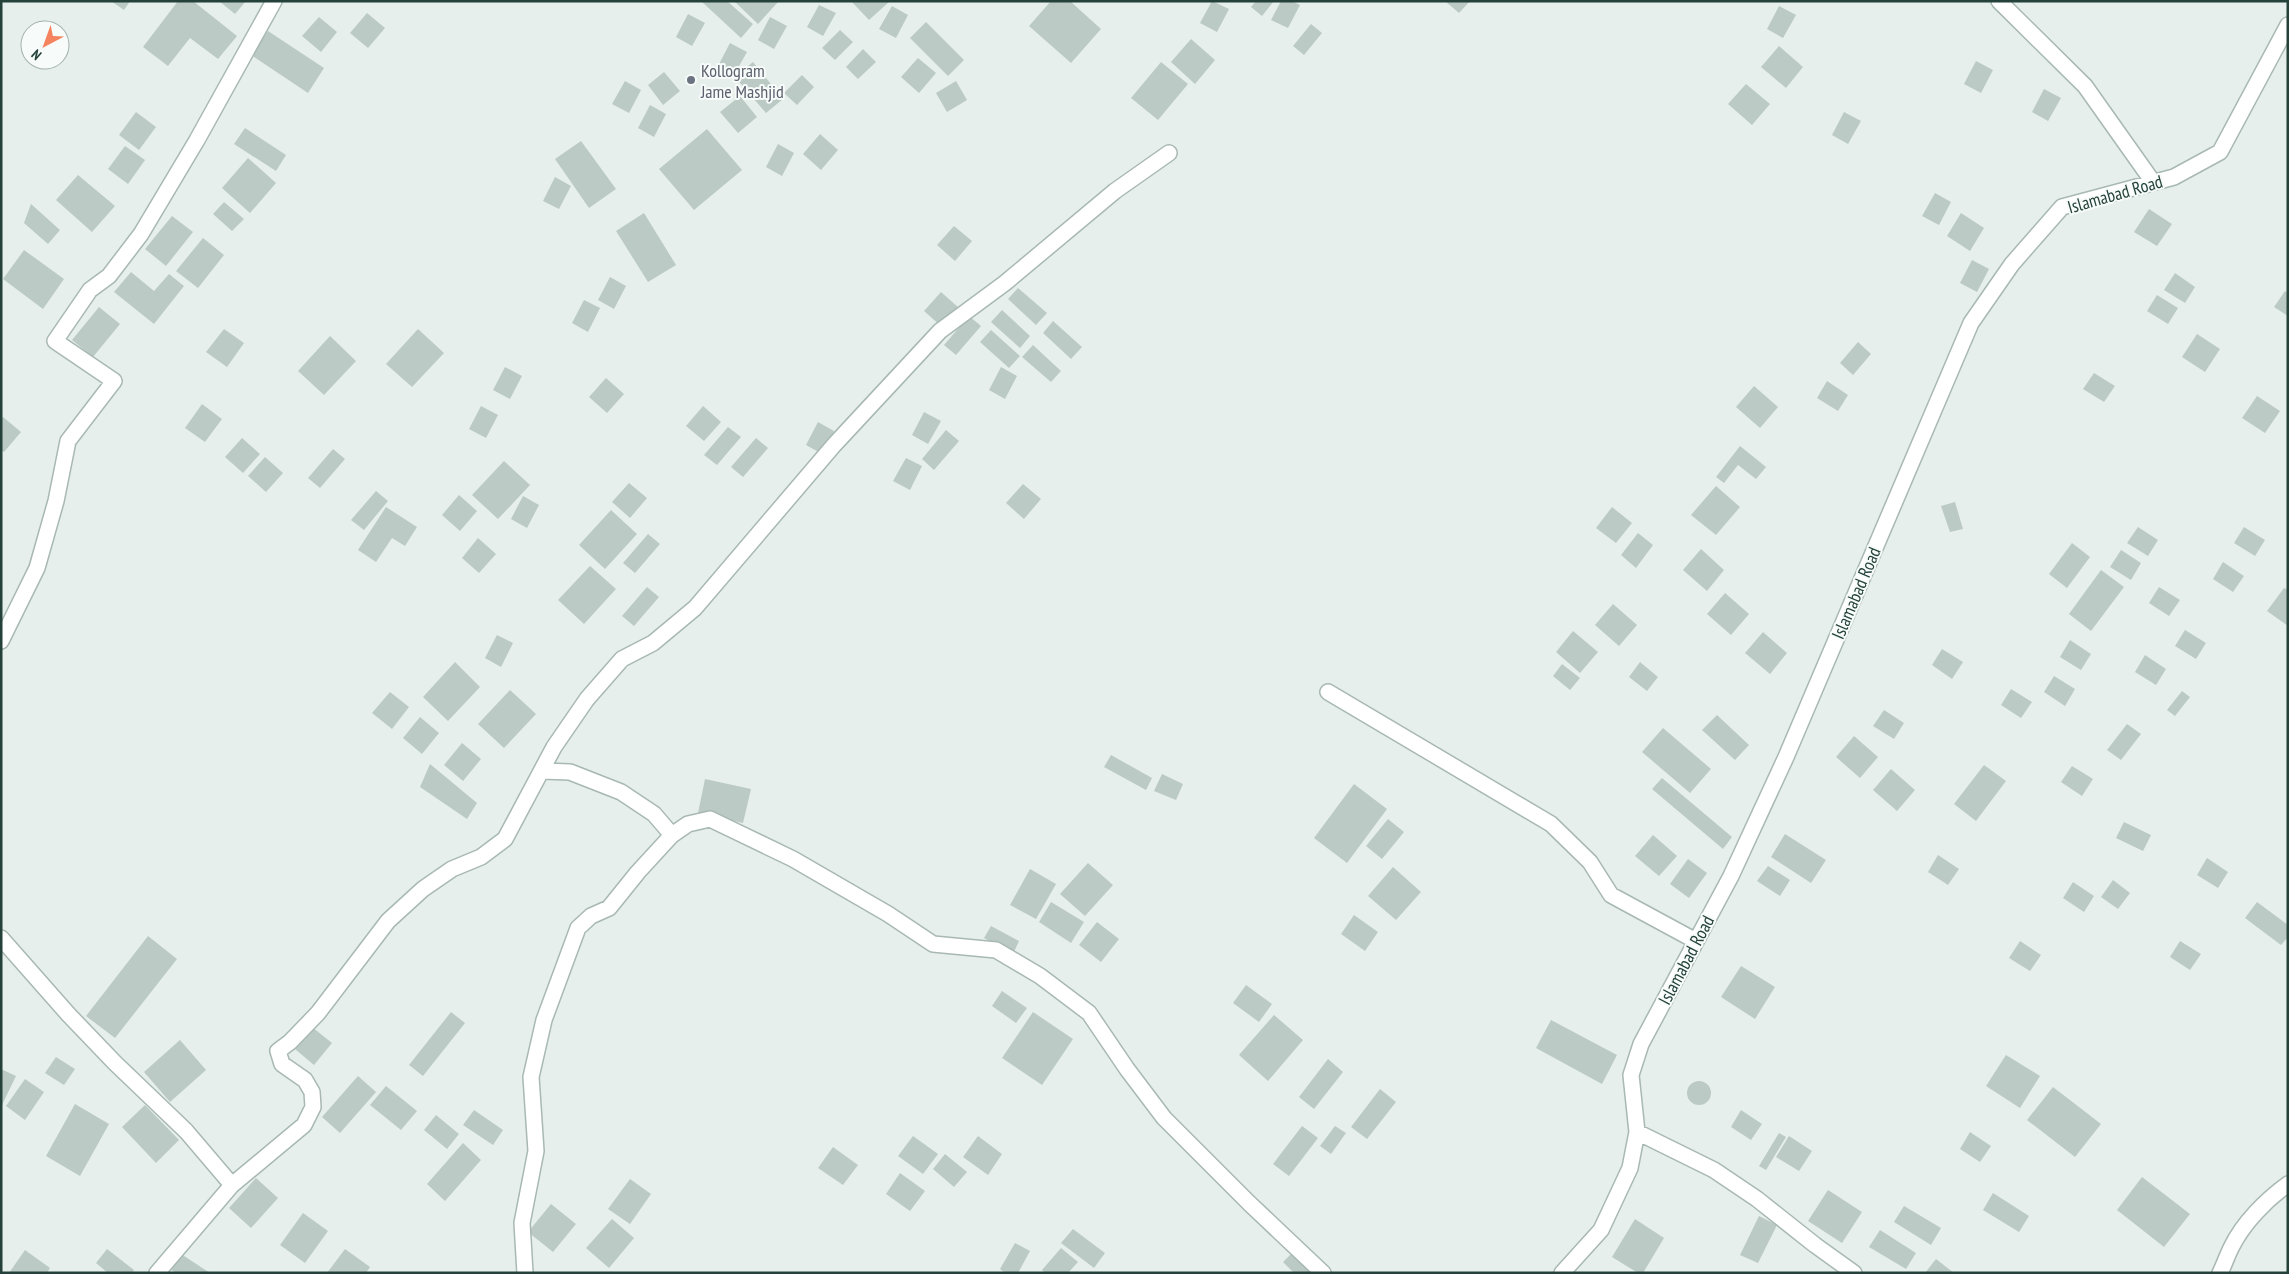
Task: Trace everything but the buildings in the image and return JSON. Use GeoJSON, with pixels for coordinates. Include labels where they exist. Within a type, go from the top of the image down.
{"type":"FeatureCollection","features":[{"type":"Feature","properties":{"kind":"street"},"geometry":{"type":"LineString","coordinates":[[1,641],[37,568],[56,501],[68,441],[114,381],[55,341],[90,290],[109,276],[141,234],[197,140],[274,1]]}},
{"type":"Feature","properties":{"kind":"street"},"geometry":{"type":"LineString","coordinates":[[1999,1],[2085,86],[2153,182]]}},
{"type":"Feature","properties":{"kind":"street","name":"Islamabad Road"},"geometry":{"type":"LineString","coordinates":[[1562,1273],[1601,1230],[1630,1168],[1637,1132],[1631,1075],[1638,1052],[1731,876],[1786,757],[1972,323],[2012,264],[2062,206],[2174,177],[2220,152],[2288,25]]}},
{"type":"Feature","properties":{"kind":"street"},"geometry":{"type":"LineString","coordinates":[[156,1273],[232,1185],[304,1125],[313,1107],[312,1092],[305,1080],[282,1064],[278,1051],[290,1042],[318,1013],[388,921],[423,889],[452,870],[481,857],[505,839],[554,747],[587,699],[622,659],[654,643],[695,608],[834,445],[940,331],[1005,283],[1115,191],[1169,153]]}},
{"type":"Feature","properties":{"kind":"street"},"geometry":{"type":"LineString","coordinates":[[1328,692],[1551,824],[1590,862],[1611,895],[1696,941]]}},
{"type":"Feature","properties":{"kind":"street"},"geometry":{"type":"LineString","coordinates":[[542,771],[570,772],[621,792],[654,814],[672,835]]}},
{"type":"Feature","properties":{"kind":"street"},"geometry":{"type":"LineString","coordinates":[[525,1273],[522,1223],[536,1151],[531,1077],[544,1020],[578,928],[591,916],[609,908],[638,872],[672,835],[688,824],[710,819],[793,859],[888,914],[934,944],[996,950],[1040,976],[1089,1013],[1126,1069],[1164,1118],[1249,1203],[1324,1273]]}},
{"type":"Feature","properties":{"kind":"street"},"geometry":{"type":"LineString","coordinates":[[1,938],[115,1064],[186,1131],[232,1185]]}},
{"type":"Feature","properties":{"kind":"street"},"geometry":{"type":"LineString","coordinates":[[1637,1132],[1714,1170],[1757,1199],[1814,1245],[1854,1273]]}},
{"type":"Feature","properties":{"kind":"street"},"geometry":{"type":"LineString","coordinates":[[2220,1273],[2232,1246],[2249,1222],[2272,1196],[2288,1184]]}},
{"type":"Feature","properties":{"kind":"place","name":"Kollogram Jame Mashjid"},"geometry":{"type":"Point","coordinates":[691,80]}}]}
